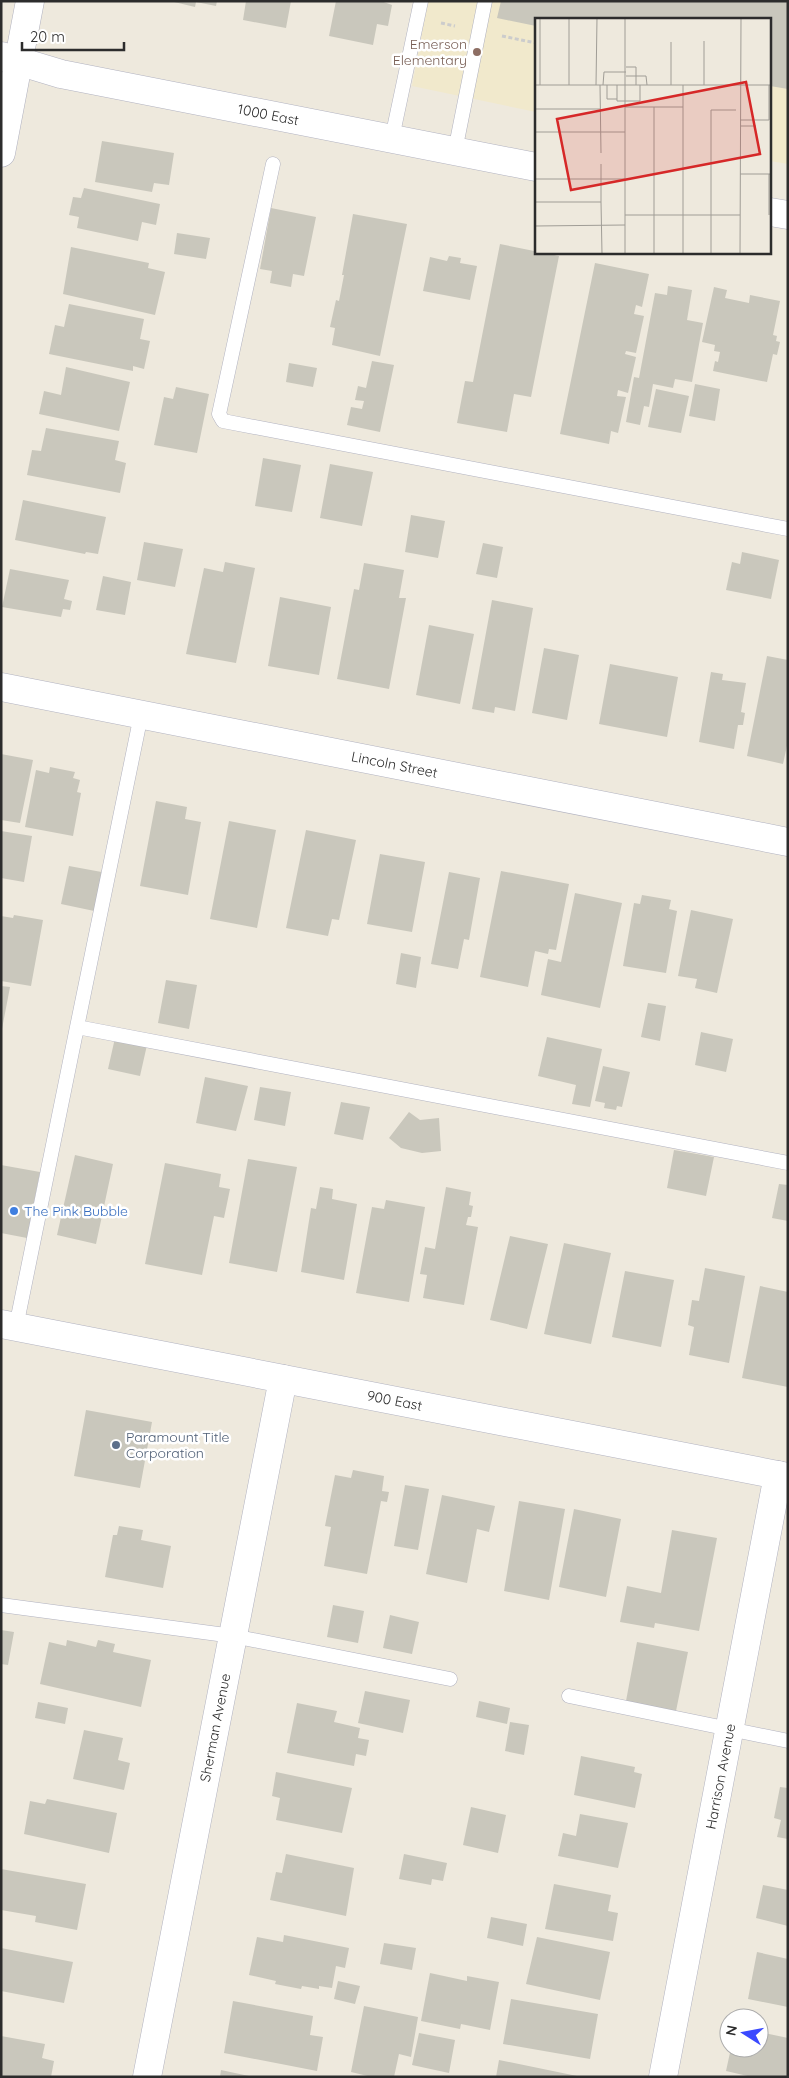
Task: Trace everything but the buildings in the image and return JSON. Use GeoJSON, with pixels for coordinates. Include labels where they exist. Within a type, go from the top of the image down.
{"type":"FeatureCollection","features":[{"type":"Feature","properties":{"kind":"street"},"geometry":{"type":"LineString","coordinates":[[1,153],[10,58],[30,1]]}},
{"type":"Feature","properties":{"kind":"street","name":"1000 East"},"geometry":{"type":"LineString","coordinates":[[10,58],[61,74],[535,166]]}},
{"type":"Feature","properties":{"kind":"street"},"geometry":{"type":"LineString","coordinates":[[772,212],[788,215]]}},
{"type":"Feature","properties":{"kind":"street","name":"Lincoln Street"},"geometry":{"type":"LineString","coordinates":[[1,687],[788,842]]}},
{"type":"Feature","properties":{"kind":"street","name":"900 East"},"geometry":{"type":"LineString","coordinates":[[9,1325],[783,1476]]}},
{"type":"Feature","properties":{"kind":"street","name":"Sherman Avenue"},"geometry":{"type":"LineString","coordinates":[[147,2077],[283,1379]]}},
{"type":"Feature","properties":{"kind":"street","name":"Harrison Avenue"},"geometry":{"type":"LineString","coordinates":[[663,2077],[729,1730],[783,1476]]}},
{"type":"Feature","properties":{"kind":"lane"},"geometry":{"type":"LineString","coordinates":[[392,138],[421,1]]}},
{"type":"Feature","properties":{"kind":"lane"},"geometry":{"type":"LineString","coordinates":[[455,151],[485,1]]}},
{"type":"Feature","properties":{"kind":"lane"},"geometry":{"type":"LineString","coordinates":[[272,164],[219,414],[222,421],[788,529]]}},
{"type":"Feature","properties":{"kind":"lane"},"geometry":{"type":"LineString","coordinates":[[9,1325],[77,1026],[141,715]]}},
{"type":"Feature","properties":{"kind":"lane"},"geometry":{"type":"LineString","coordinates":[[77,1026],[788,1163]]}},
{"type":"Feature","properties":{"kind":"lane"},"geometry":{"type":"LineString","coordinates":[[1,1604],[233,1636],[450,1679]]}},
{"type":"Feature","properties":{"kind":"lane"},"geometry":{"type":"LineString","coordinates":[[569,1696],[788,1741]]}},
{"type":"Feature","properties":{"kind":"shaded area","name":"Emerson Elementary"},"geometry":{"type":"Polygon","coordinates":[[[428,1],[788,1],[788,164],[772,161],[772,18],[535,18],[535,112],[412,86],[428,1]]]}},
{"type":"Feature","properties":{"kind":"place","name":"Emerson Elementary"},"geometry":{"type":"Point","coordinates":[477,52]}},
{"type":"Feature","properties":{"kind":"place","name":"The Pink Bubble"},"geometry":{"type":"Point","coordinates":[14,1211]}},
{"type":"Feature","properties":{"kind":"place","name":"Paramount Title Corporation"},"geometry":{"type":"Point","coordinates":[116,1445]}}]}
